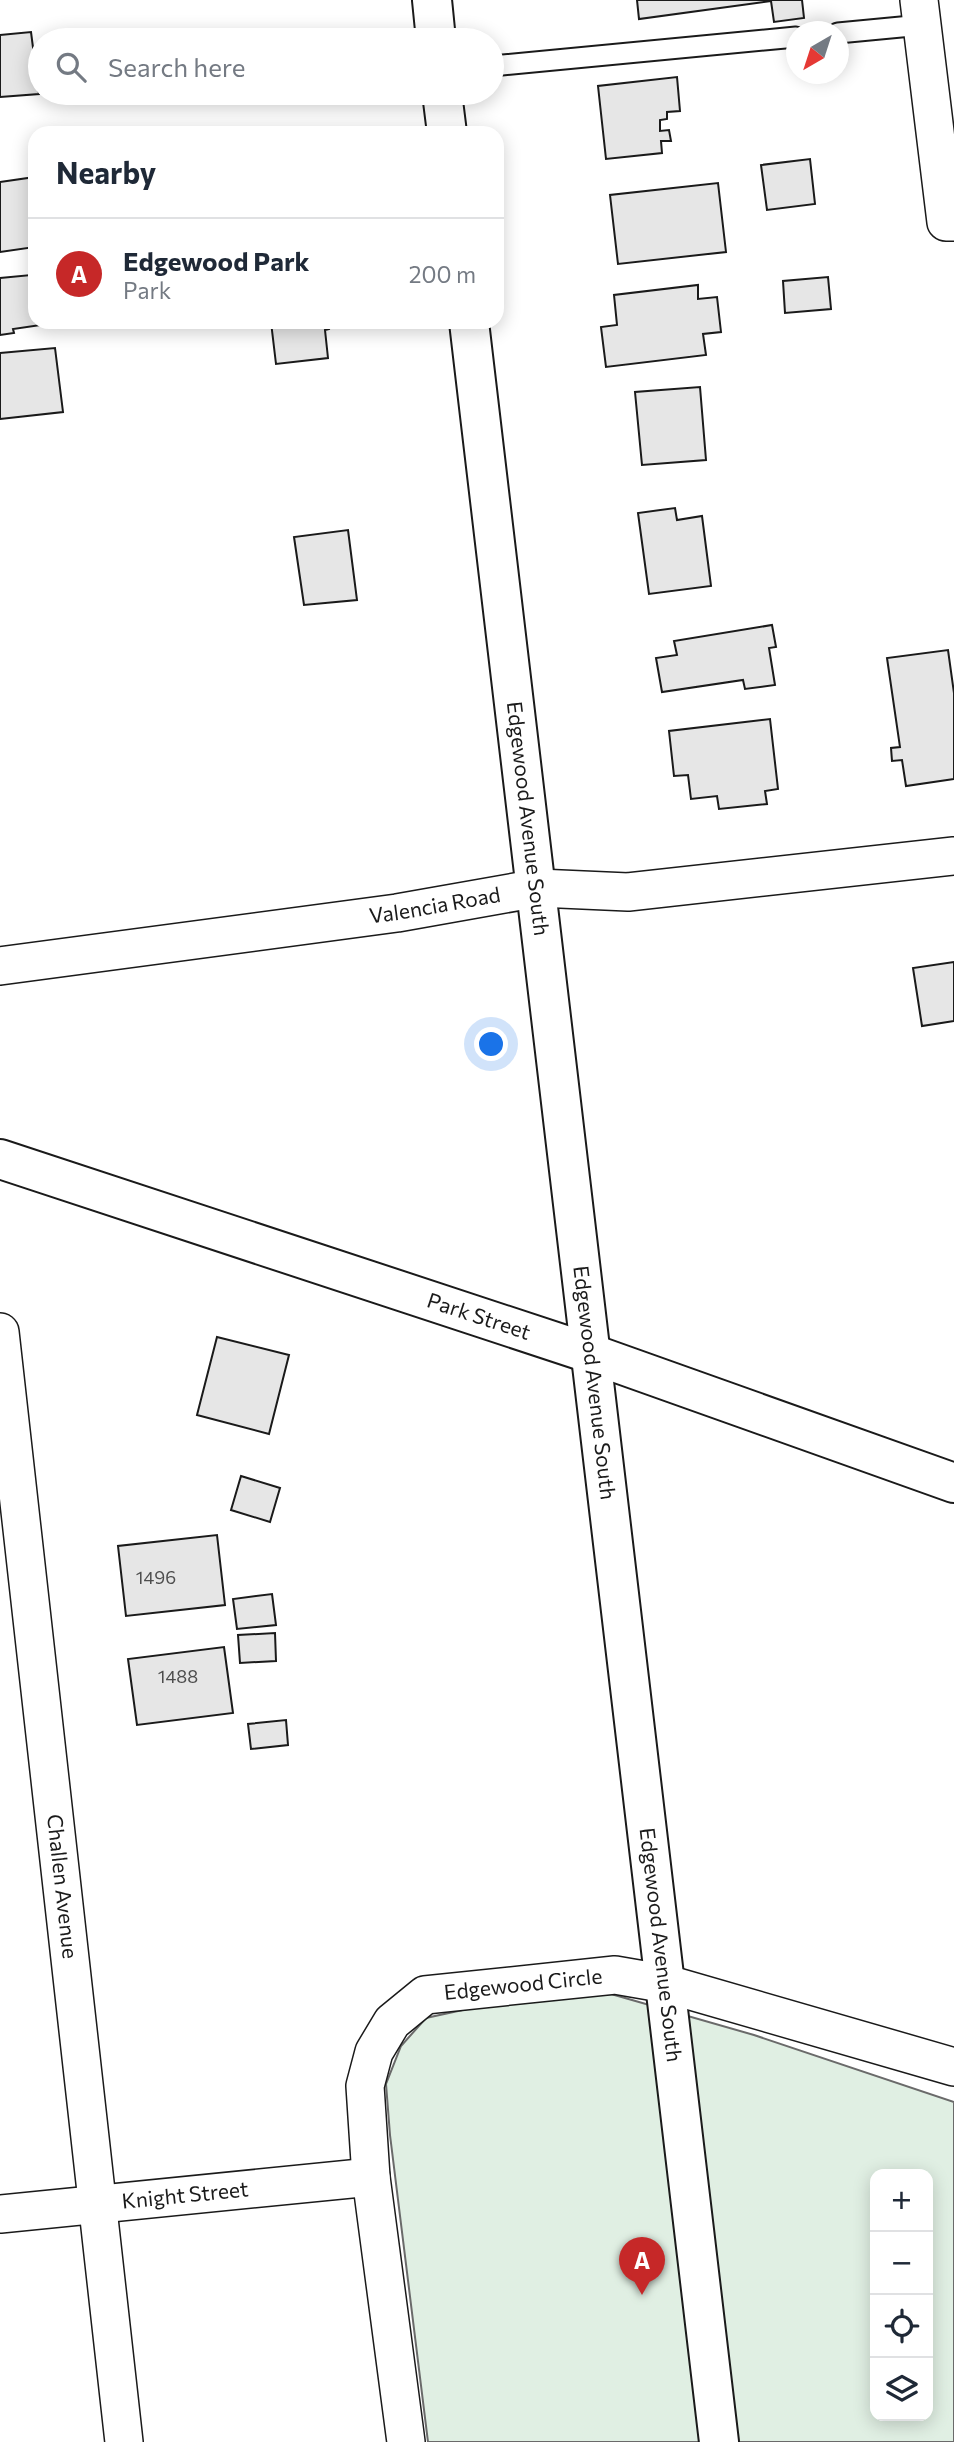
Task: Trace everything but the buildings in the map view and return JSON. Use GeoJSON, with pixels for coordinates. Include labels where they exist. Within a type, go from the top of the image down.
{"type":"FeatureCollection","features":[{"type":"Feature","properties":{"kind":"main road"},"geometry":{"type":"LineString","coordinates":[[432,0],[435,28]]}},
{"type":"Feature","properties":{"kind":"main road"},"geometry":{"type":"LineString","coordinates":[[444,105],[446,126]]}},
{"type":"Feature","properties":{"kind":"main road","name":"Edgewood Avenue South"},"geometry":{"type":"LineString","coordinates":[[470,329],[538,888],[643,1819],[667,1984],[719,2442]]}},
{"type":"Feature","properties":{"kind":"main road","name":"Park Street"},"geometry":{"type":"LineString","coordinates":[[0,1159],[592,1354],[954,1482]]}},
{"type":"Feature","properties":{"kind":"street"},"geometry":{"type":"LineString","coordinates":[[920,12],[946,222],[954,222]]}},
{"type":"Feature","properties":{"kind":"street","name":"Valencia Road"},"geometry":{"type":"LineString","coordinates":[[0,966],[397,913],[538,888],[628,892],[954,856]]}},
{"type":"Feature","properties":{"kind":"street","name":"Challen Avenue"},"geometry":{"type":"LineString","coordinates":[[0,1332],[124,2442]]}},
{"type":"Feature","properties":{"kind":"street","name":"Edgewood Circle"},"geometry":{"type":"LineString","coordinates":[[406,2442],[370,2177],[365,2086],[374,2052],[392,2022],[425,1996],[615,1975],[667,1984],[954,2067]]}},
{"type":"Feature","properties":{"kind":"street","name":"Knight Street"},"geometry":{"type":"LineString","coordinates":[[0,2214],[370,2177]]}},
{"type":"Feature","properties":{"kind":"lane"},"geometry":{"type":"LineString","coordinates":[[849,30],[920,12]]}},
{"type":"Feature","properties":{"kind":"lane"},"geometry":{"type":"LineString","coordinates":[[504,65],[786,38]]}},
{"type":"Feature","properties":{"kind":"green space"},"geometry":{"type":"Polygon","coordinates":[[[611,1994],[754,2035],[954,2102],[954,2442],[428,2442],[386,2084],[401,2046],[426,2018],[513,1999],[611,1994]]]}},
{"type":"Feature","properties":{"kind":"place","name":"Edgewood Park"},"geometry":{"type":"Point","coordinates":[642,2295]}}]}
